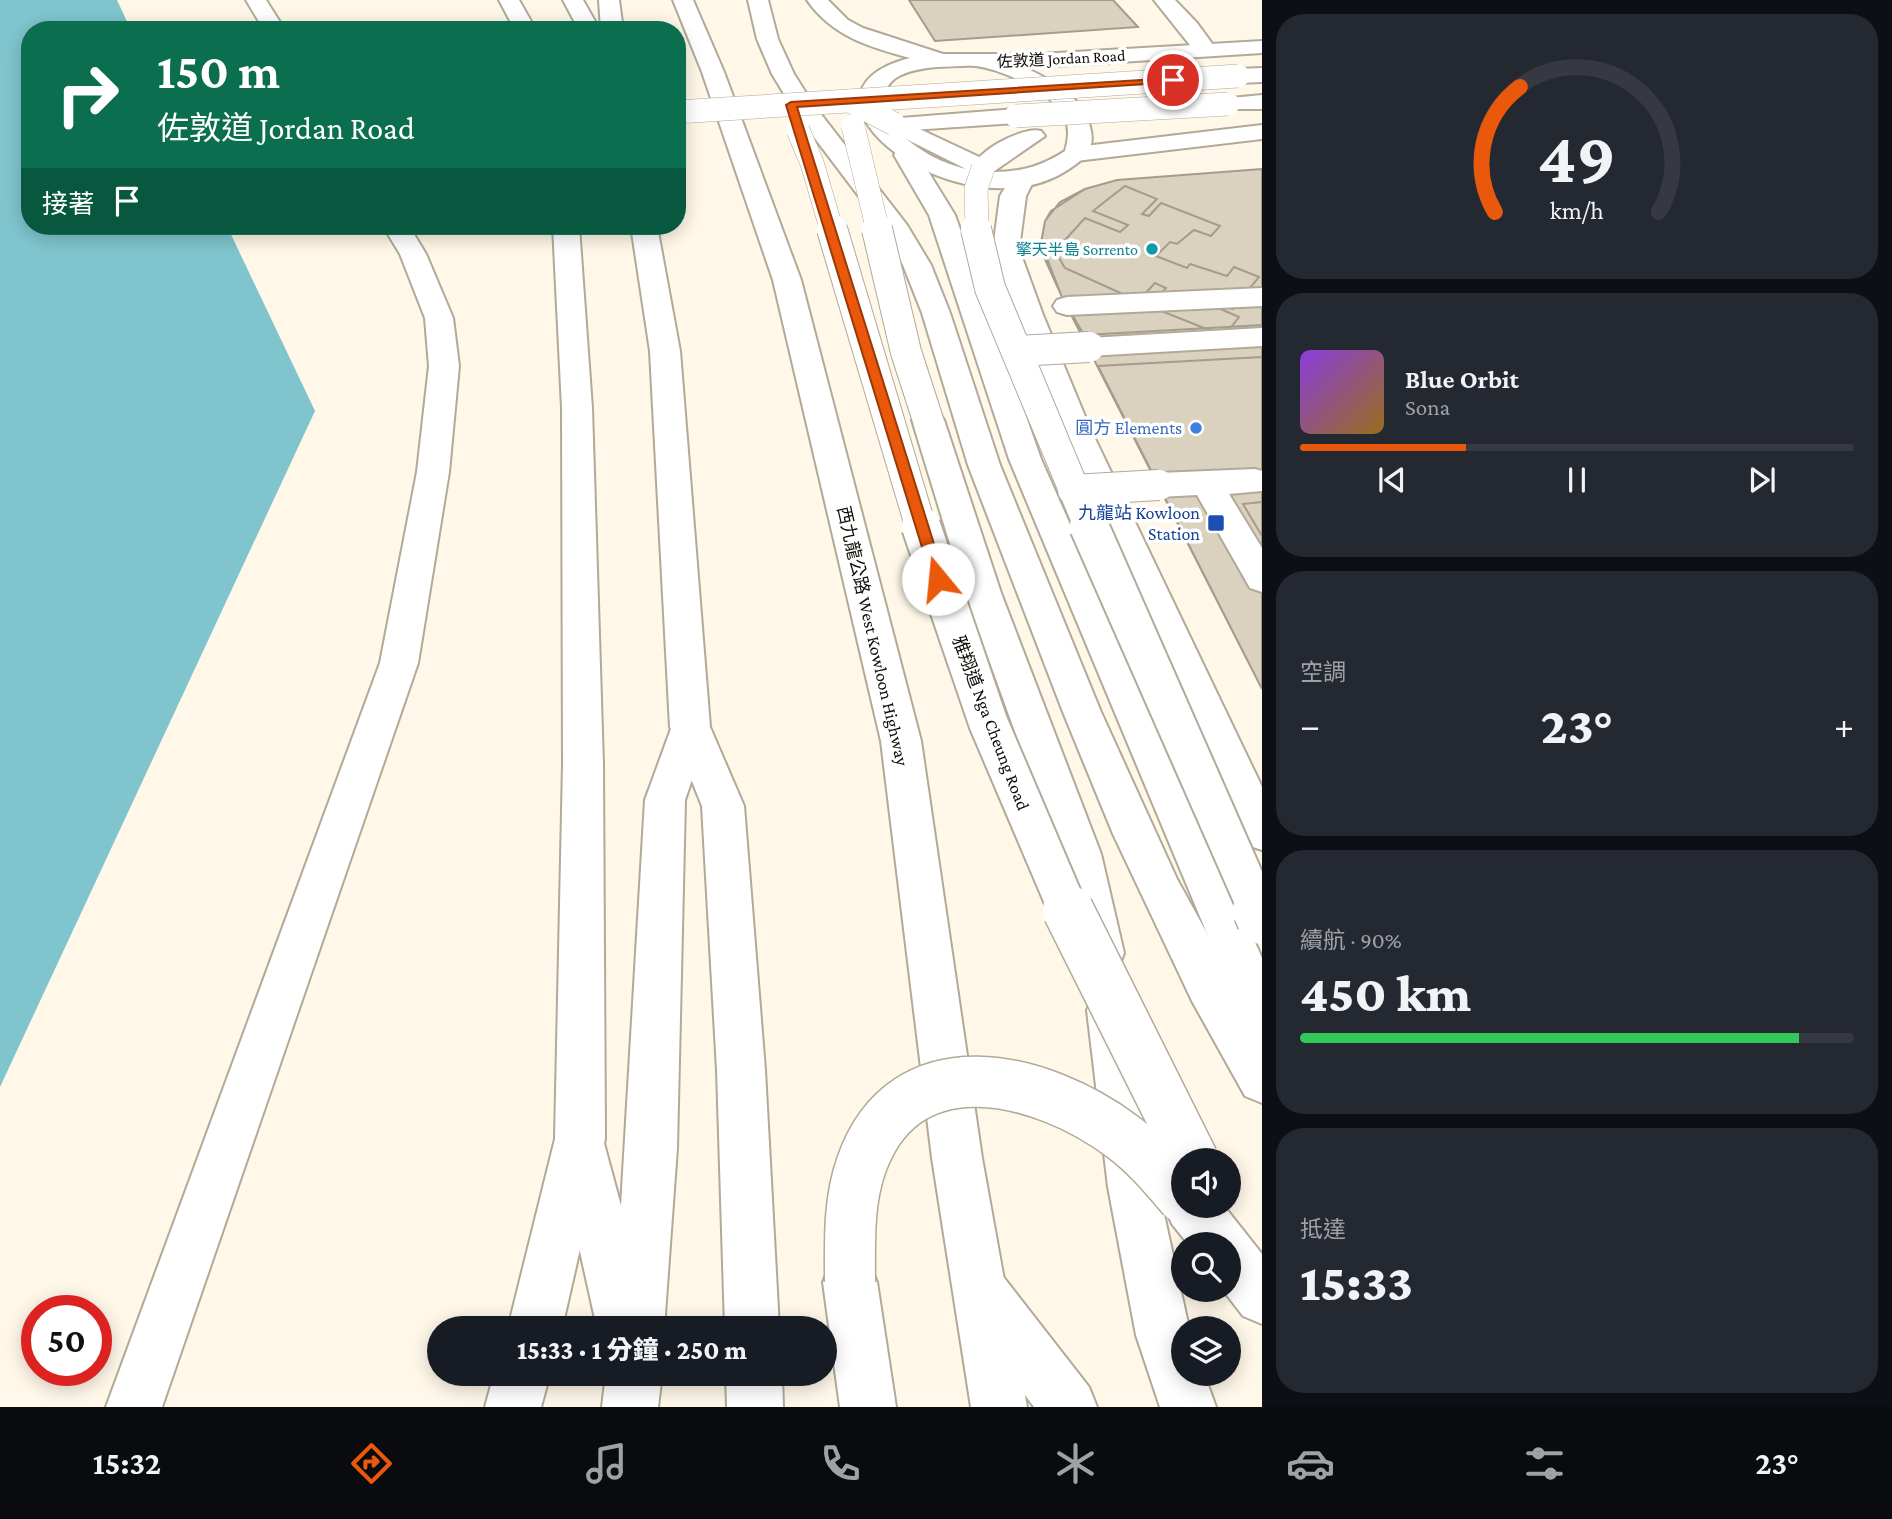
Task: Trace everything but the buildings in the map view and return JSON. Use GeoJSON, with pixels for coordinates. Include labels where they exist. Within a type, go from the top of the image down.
{"type":"FeatureCollection","features":[{"type":"Feature","properties":{"kind":"main road"},"geometry":{"type":"LineString","coordinates":[[256,0],[269,21]]}},
{"type":"Feature","properties":{"kind":"main road"},"geometry":{"type":"LineString","coordinates":[[509,0],[521,21]]}},
{"type":"Feature","properties":{"kind":"main road"},"geometry":{"type":"LineString","coordinates":[[573,0],[585,21]]}},
{"type":"Feature","properties":{"kind":"main road"},"geometry":{"type":"LineString","coordinates":[[609,0],[611,21]]}},
{"type":"Feature","properties":{"kind":"main road","name":"西九龍公路 West Kowloon Highway"},"geometry":{"type":"LineString","coordinates":[[683,0],[713,72],[787,280],[901,741],[957,1158],[982,1293],[999,1407]]}},
{"type":"Feature","properties":{"kind":"main road"},"geometry":{"type":"LineString","coordinates":[[758,0],[765,34],[792,93],[811,121],[881,206],[916,261],[965,413],[1012,536],[1143,852],[1192,955],[1262,1079]]}},
{"type":"Feature","properties":{"kind":"main road"},"geometry":{"type":"LineString","coordinates":[[817,0],[829,16],[856,33],[943,60]]}},
{"type":"Feature","properties":{"kind":"main road"},"geometry":{"type":"LineString","coordinates":[[1169,1],[1205,49]]}},
{"type":"Feature","properties":{"kind":"main road","name":"佐敦道 Jordan Road"},"geometry":{"type":"LineString","coordinates":[[1262,47],[986,62],[943,60],[895,70],[873,88],[871,96],[879,126],[906,155],[936,169],[959,175],[1023,178],[1055,168],[1076,154],[1262,132]]}},
{"type":"Feature","properties":{"kind":"main road","name":"佐敦道 Jordan Road"},"geometry":{"type":"LineString","coordinates":[[986,62],[1023,73],[1059,98],[1079,125],[1082,136],[1076,154]]}},
{"type":"Feature","properties":{"kind":"main road","name":"佐敦道 Jordan Road"},"geometry":{"type":"LineString","coordinates":[[718,135],[852,114],[1262,75]]}},
{"type":"Feature","properties":{"kind":"main road"},"geometry":{"type":"LineString","coordinates":[[1073,77],[1129,147]]}},
{"type":"Feature","properties":{"kind":"main road","name":"佐敦道 Jordan Road"},"geometry":{"type":"LineString","coordinates":[[852,114],[894,124],[1262,102]]}},
{"type":"Feature","properties":{"kind":"main road","name":"佐敦道 Jordan Road"},"geometry":{"type":"LineString","coordinates":[[686,113],[780,125]]}},
{"type":"Feature","properties":{"kind":"main road"},"geometry":{"type":"LineString","coordinates":[[852,114],[906,352],[983,593],[1085,875],[1105,965],[1133,1187],[1163,1335],[1188,1407]]}},
{"type":"Feature","properties":{"kind":"main road"},"geometry":{"type":"LineString","coordinates":[[1082,114],[1015,143],[983,168],[976,189],[975,223],[990,288],[1024,353],[1073,490],[1262,919]]}},
{"type":"Feature","properties":{"kind":"main road"},"geometry":{"type":"LineString","coordinates":[[894,124],[983,168]]}},
{"type":"Feature","properties":{"kind":"main road","name":"雅翔道 Nga Cheung Road"},"geometry":{"type":"LineString","coordinates":[[780,125],[812,163],[938,579],[988,723],[1081,938],[1187,1148]]}},
{"type":"Feature","properties":{"kind":"main road"},"geometry":{"type":"LineString","coordinates":[[906,155],[1024,353],[1073,426],[1262,831]]}},
{"type":"Feature","properties":{"kind":"main road"},"geometry":{"type":"LineString","coordinates":[[1023,178],[1011,205],[1006,249],[1029,316],[1024,353],[1025,459],[1262,1011]]}},
{"type":"Feature","properties":{"kind":"main road"},"geometry":{"type":"LineString","coordinates":[[134,1407],[399,663],[433,472],[444,366],[439,318],[414,254],[402,235]]}},
{"type":"Feature","properties":{"kind":"main road"},"geometry":{"type":"LineString","coordinates":[[538,1316],[580,1139],[583,764],[577,408],[567,235]]}},
{"type":"Feature","properties":{"kind":"main road"},"geometry":{"type":"LineString","coordinates":[[646,235],[665,351],[690,727],[723,806],[741,1070],[751,1316]]}},
{"type":"Feature","properties":{"kind":"main road"},"geometry":{"type":"LineString","coordinates":[[1029,316],[1069,309],[1262,297]]}},
{"type":"Feature","properties":{"kind":"main road"},"geometry":{"type":"LineString","coordinates":[[1024,353],[1262,337]]}},
{"type":"Feature","properties":{"kind":"main road"},"geometry":{"type":"LineString","coordinates":[[1024,353],[1086,341]]}},
{"type":"Feature","properties":{"kind":"main road"},"geometry":{"type":"LineString","coordinates":[[1073,490],[1255,481]]}},
{"type":"Feature","properties":{"kind":"main road"},"geometry":{"type":"LineString","coordinates":[[1206,483],[1262,578]]}},
{"type":"Feature","properties":{"kind":"main road"},"geometry":{"type":"LineString","coordinates":[[638,1316],[652,1148],[665,800],[690,727]]}},
{"type":"Feature","properties":{"kind":"main road"},"geometry":{"type":"LineString","coordinates":[[868,1407],[850,1282],[854,1194],[867,1151],[889,1117],[916,1094],[947,1081],[960,1080],[985,1079],[1030,1087],[1074,1107],[1124,1138],[1171,1186]]}},
{"type":"Feature","properties":{"kind":"main road"},"geometry":{"type":"LineString","coordinates":[[580,1139],[621,1316]]}},
{"type":"Feature","properties":{"kind":"main road"},"geometry":{"type":"LineString","coordinates":[[1200,1218],[1212,1232]]}},
{"type":"Feature","properties":{"kind":"main road"},"geometry":{"type":"LineString","coordinates":[[1225,1218],[1262,1287]]}},
{"type":"Feature","properties":{"kind":"main road"},"geometry":{"type":"LineString","coordinates":[[1241,1270],[1262,1297]]}},
{"type":"Feature","properties":{"kind":"main road"},"geometry":{"type":"LineString","coordinates":[[982,1293],[1069,1407]]}},
{"type":"Feature","properties":{"kind":"main road"},"geometry":{"type":"LineString","coordinates":[[513,1407],[519,1386]]}},
{"type":"Feature","properties":{"kind":"main road"},"geometry":{"type":"LineString","coordinates":[[630,1407],[633,1386]]}},
{"type":"Feature","properties":{"kind":"main road"},"geometry":{"type":"LineString","coordinates":[[754,1386],[755,1407]]}},
{"type":"Feature","properties":{"kind":"water"},"geometry":{"type":"Polygon","coordinates":[[[0,0],[117,0],[127,21],[21,21],[21,235],[231,235],[315,411],[0,1087],[0,0]]]}},
{"type":"Feature","properties":{"kind":"place","name":"擎天半島 Sorrento"},"geometry":{"type":"Point","coordinates":[1152,249]}},
{"type":"Feature","properties":{"kind":"place","name":"圓方 Elements"},"geometry":{"type":"Point","coordinates":[1196,428]}},
{"type":"Feature","properties":{"kind":"place","name":"九龍站 Kowloon Station"},"geometry":{"type":"Point","coordinates":[1216,523]}},
{"type":"Feature","properties":{"kind":"route"},"geometry":{"type":"LineString","coordinates":[[938,579],[812,163],[791,105],[1173,80]]}}]}
